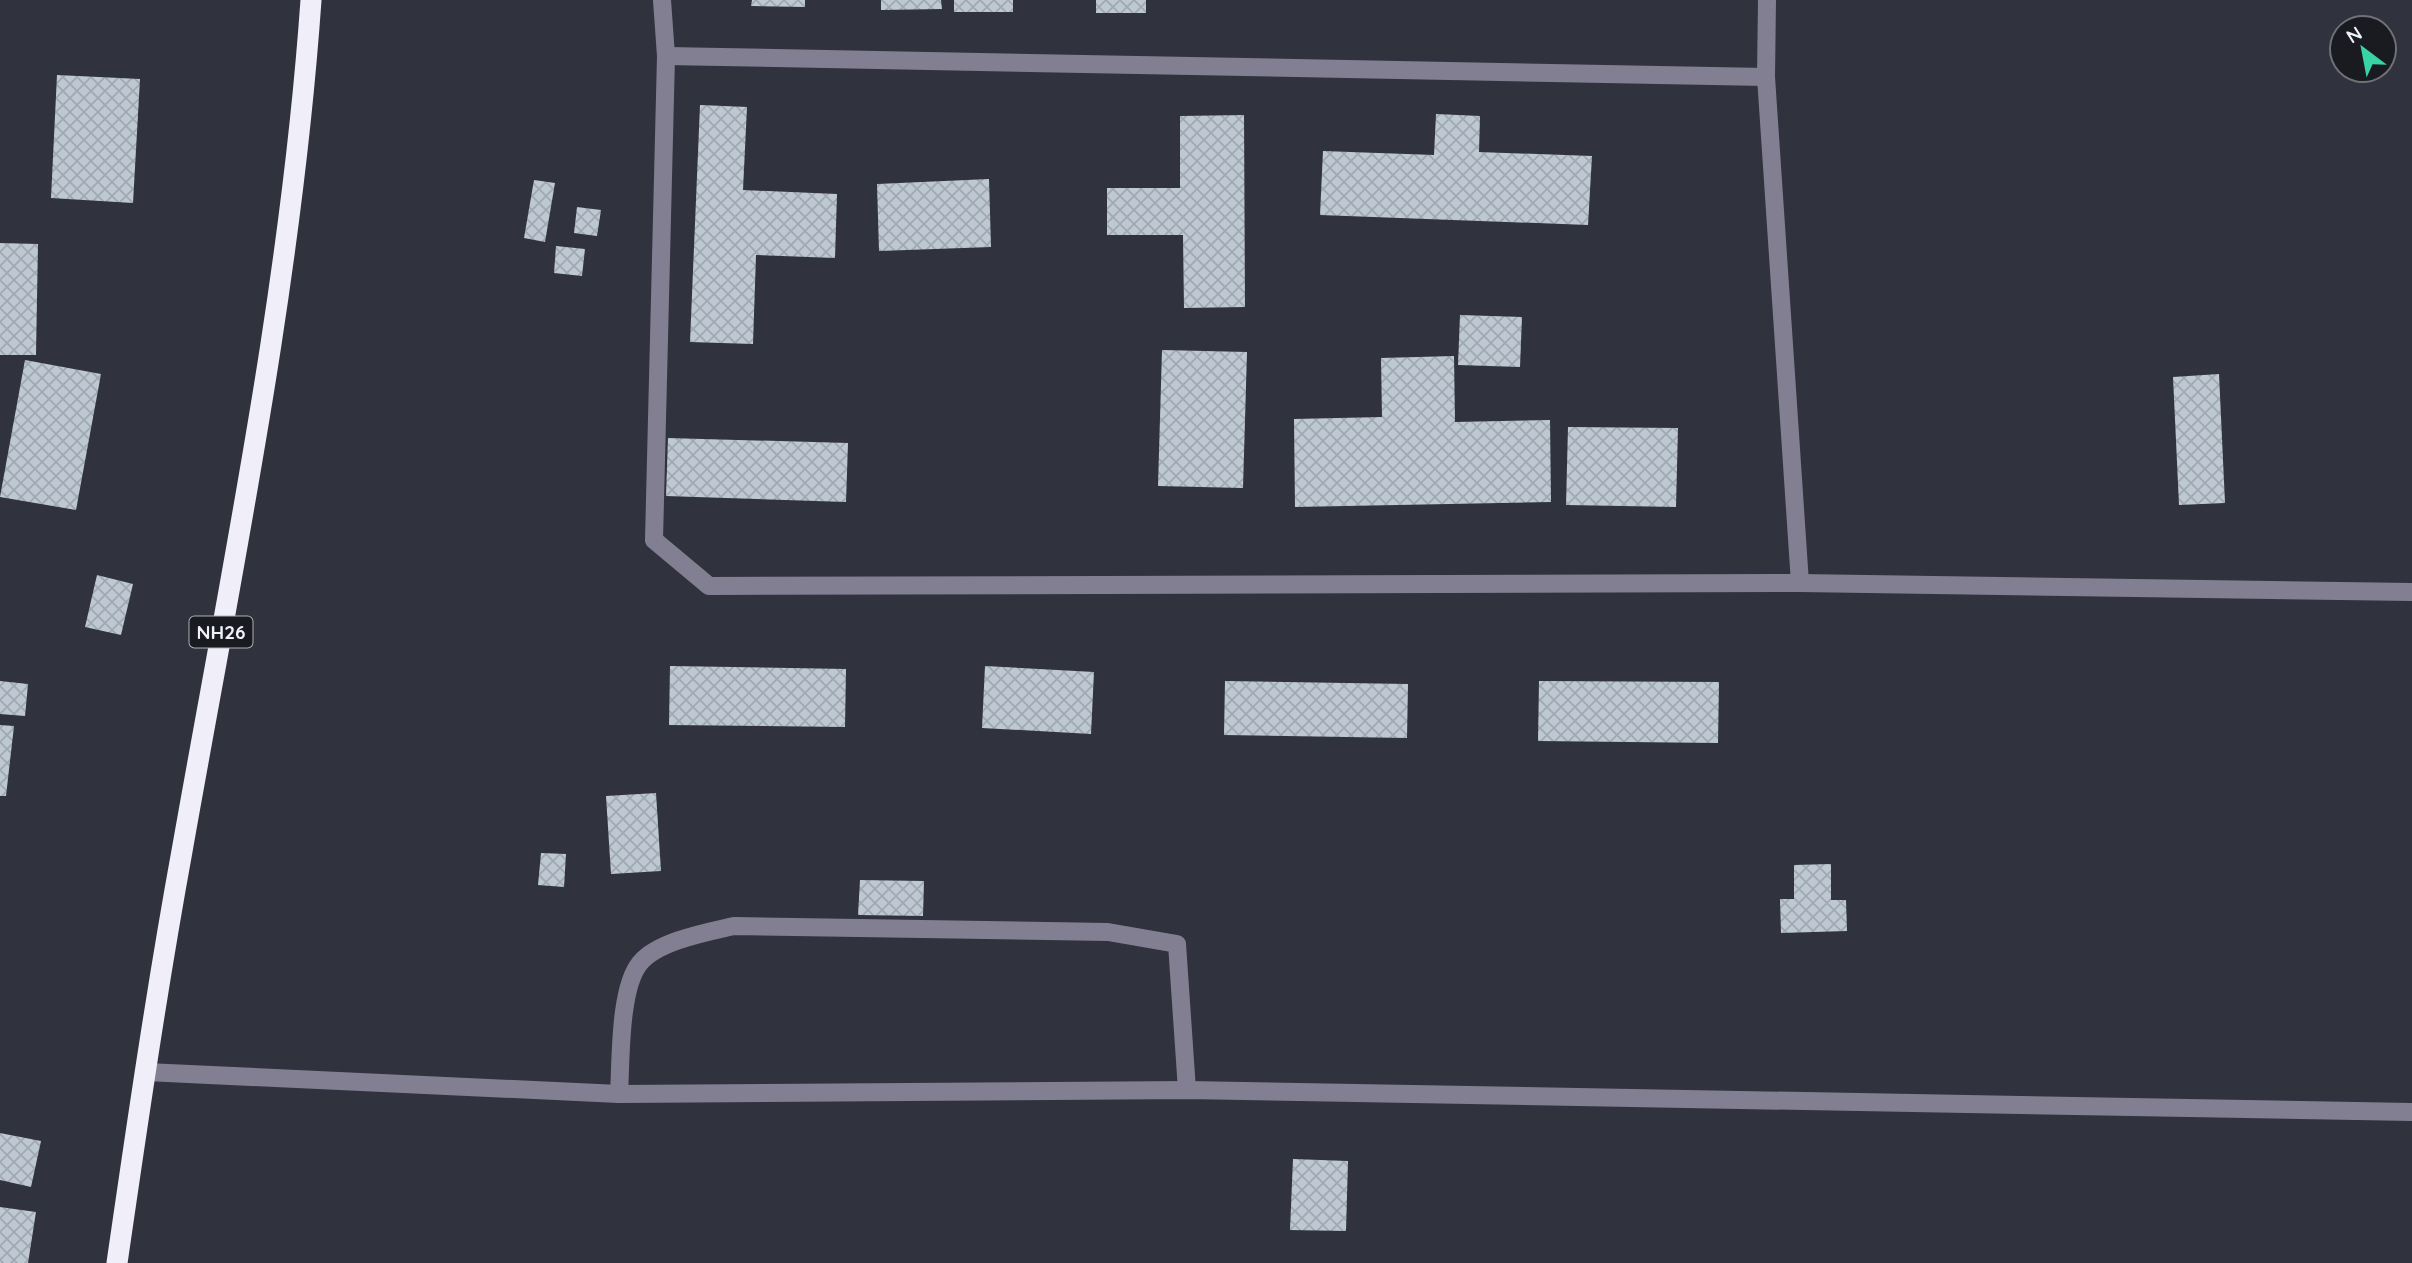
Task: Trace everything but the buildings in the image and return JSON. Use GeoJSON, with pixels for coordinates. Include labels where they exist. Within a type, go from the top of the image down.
{"type":"FeatureCollection","features":[{"type":"Feature","properties":{"kind":"highway","name":"NH26"},"geometry":{"type":"LineString","coordinates":[[117,1263],[181,854],[255,446],[304,98],[311,0]]}},
{"type":"Feature","properties":{"kind":"street"},"geometry":{"type":"LineString","coordinates":[[662,0],[666,56],[654,540],[709,586],[1800,583],[2412,592]]}},
{"type":"Feature","properties":{"kind":"street"},"geometry":{"type":"LineString","coordinates":[[1767,0],[1766,77],[1800,583]]}},
{"type":"Feature","properties":{"kind":"street"},"geometry":{"type":"LineString","coordinates":[[666,56],[1766,77]]}},
{"type":"Feature","properties":{"kind":"street"},"geometry":{"type":"LineString","coordinates":[[619,1094],[624,1006],[640,963],[680,938],[734,926],[1108,932],[1177,944],[1187,1090]]}},
{"type":"Feature","properties":{"kind":"street"},"geometry":{"type":"LineString","coordinates":[[146,1072],[619,1094],[1187,1090],[2412,1112]]}}]}
